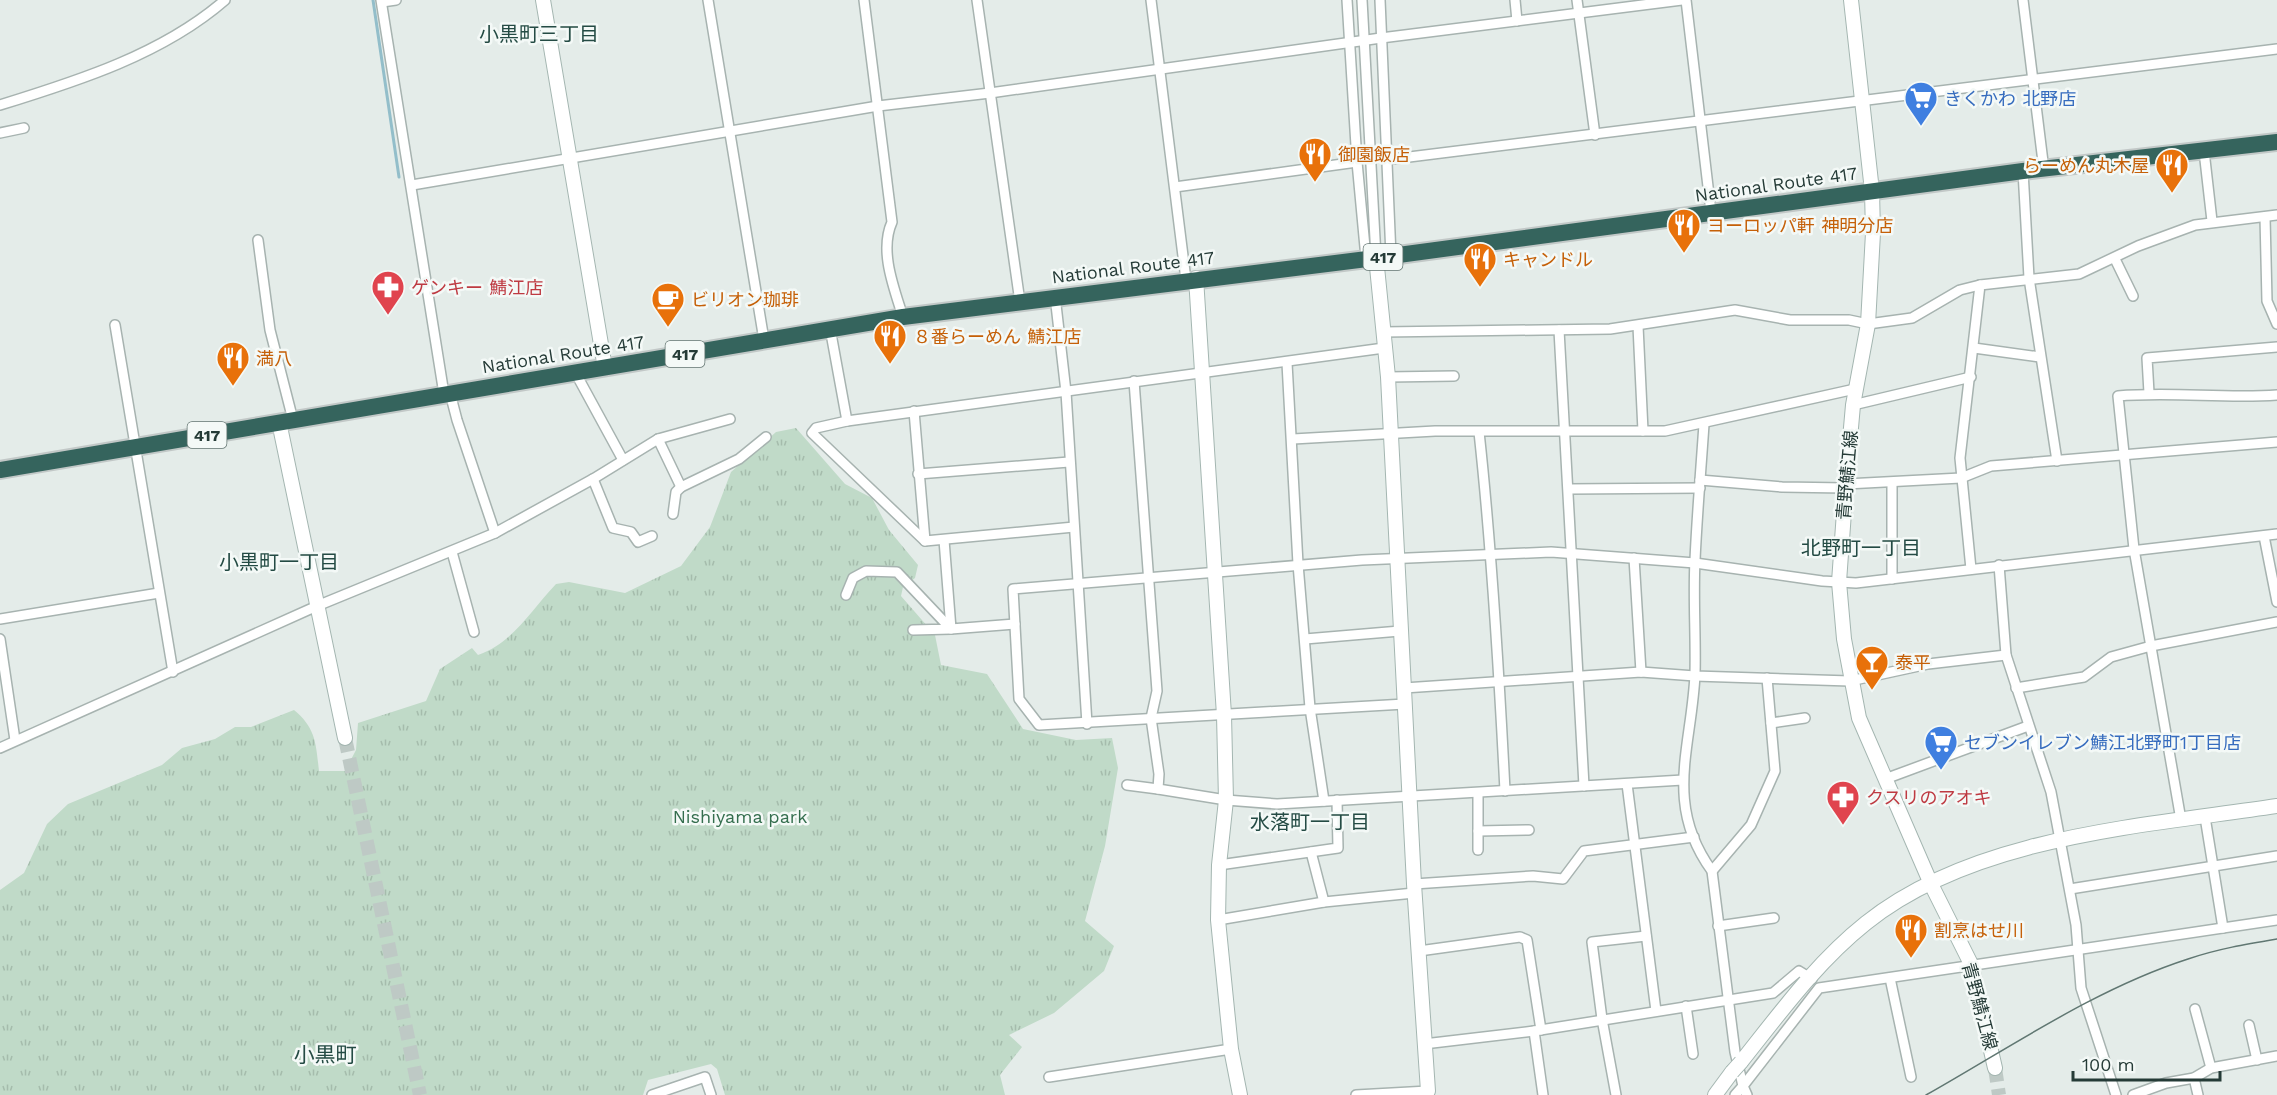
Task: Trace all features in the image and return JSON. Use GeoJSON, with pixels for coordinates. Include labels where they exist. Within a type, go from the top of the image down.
{"type":"FeatureCollection","features":[{"type":"Feature","properties":{"kind":"highway","name":"National Route 417"},"geometry":{"type":"LineString","coordinates":[[0,470],[903,317],[1378,257],[2023,171],[2277,142]]}},
{"type":"Feature","properties":{"kind":"street"},"geometry":{"type":"LineString","coordinates":[[0,105],[133,57],[193,25],[225,0]]}},
{"type":"Feature","properties":{"kind":"street"},"geometry":{"type":"LineString","coordinates":[[396,0],[381,1],[447,393],[495,533]]}},
{"type":"Feature","properties":{"kind":"street"},"geometry":{"type":"LineString","coordinates":[[543,0],[605,368]]}},
{"type":"Feature","properties":{"kind":"street"},"geometry":{"type":"LineString","coordinates":[[708,0],[764,340]]}},
{"type":"Feature","properties":{"kind":"street"},"geometry":{"type":"LineString","coordinates":[[864,0],[892,222],[886,234],[891,278],[903,317]]}},
{"type":"Feature","properties":{"kind":"street"},"geometry":{"type":"LineString","coordinates":[[977,0],[1020,302]]}},
{"type":"Feature","properties":{"kind":"street"},"geometry":{"type":"LineString","coordinates":[[1150,0],[1175,187],[1204,374],[1224,715],[1226,800],[1219,865],[1218,920],[1231,1049],[1240,1095]]}},
{"type":"Feature","properties":{"kind":"street"},"geometry":{"type":"LineString","coordinates":[[1347,0],[1352,43],[1357,162],[1378,257]]}},
{"type":"Feature","properties":{"kind":"street"},"geometry":{"type":"LineString","coordinates":[[1356,1095],[1429,1094],[1414,888],[1388,377],[1384,348],[1362,0]]}},
{"type":"Feature","properties":{"kind":"street"},"geometry":{"type":"LineString","coordinates":[[1378,257],[1386,160],[1380,0]]}},
{"type":"Feature","properties":{"kind":"street"},"geometry":{"type":"LineString","coordinates":[[1515,0],[1517,21]]}},
{"type":"Feature","properties":{"kind":"street"},"geometry":{"type":"LineString","coordinates":[[1577,0],[1595,135]]}},
{"type":"Feature","properties":{"kind":"street"},"geometry":{"type":"LineString","coordinates":[[412,185],[878,106],[1161,70],[1381,38],[1684,0],[1701,123],[1710,212]]}},
{"type":"Feature","properties":{"kind":"street","name":"青野鯖江線"},"geometry":{"type":"LineString","coordinates":[[1851,0],[1872,191],[1874,233],[1868,324],[1853,405],[1839,582],[1850,681],[1859,717],[1885,779],[1931,884],[1971,964],[1995,1068]]}},
{"type":"Feature","properties":{"kind":"street"},"geometry":{"type":"LineString","coordinates":[[2023,0],[2044,170]]}},
{"type":"Feature","properties":{"kind":"street"},"geometry":{"type":"LineString","coordinates":[[1386,160],[1701,123],[2277,49]]}},
{"type":"Feature","properties":{"kind":"street"},"geometry":{"type":"LineString","coordinates":[[0,133],[24,128]]}},
{"type":"Feature","properties":{"kind":"street"},"geometry":{"type":"LineString","coordinates":[[2204,151],[2212,221]]}},
{"type":"Feature","properties":{"kind":"street"},"geometry":{"type":"LineString","coordinates":[[1175,187],[1357,162]]}},
{"type":"Feature","properties":{"kind":"street"},"geometry":{"type":"LineString","coordinates":[[2023,171],[2029,278],[2057,461]]}},
{"type":"Feature","properties":{"kind":"street"},"geometry":{"type":"LineString","coordinates":[[1383,332],[1559,330],[1638,326],[1736,310],[1790,320],[1849,320],[1868,324],[1912,318],[1960,290],[1980,285],[2079,274],[2115,259],[2138,246],[2176,231],[2212,221],[2277,215]]}},
{"type":"Feature","properties":{"kind":"street"},"geometry":{"type":"LineString","coordinates":[[2265,217],[2267,302],[2277,324]]}},
{"type":"Feature","properties":{"kind":"street"},"geometry":{"type":"LineString","coordinates":[[258,240],[270,330],[317,606],[345,738]]}},
{"type":"Feature","properties":{"kind":"street"},"geometry":{"type":"LineString","coordinates":[[2115,259],[2133,296]]}},
{"type":"Feature","properties":{"kind":"street"},"geometry":{"type":"LineString","coordinates":[[1971,569],[1960,458],[1980,285]]}},
{"type":"Feature","properties":{"kind":"street"},"geometry":{"type":"LineString","coordinates":[[1055,296],[1066,392],[1087,724]]}},
{"type":"Feature","properties":{"kind":"street"},"geometry":{"type":"LineString","coordinates":[[115,325],[173,672]]}},
{"type":"Feature","properties":{"kind":"street"},"geometry":{"type":"LineString","coordinates":[[1638,326],[1643,431]]}},
{"type":"Feature","properties":{"kind":"street"},"geometry":{"type":"LineString","coordinates":[[830,328],[847,421]]}},
{"type":"Feature","properties":{"kind":"street"},"geometry":{"type":"LineString","coordinates":[[1559,330],[1584,786]]}},
{"type":"Feature","properties":{"kind":"street"},"geometry":{"type":"LineString","coordinates":[[2149,393],[2146,358],[2277,347]]}},
{"type":"Feature","properties":{"kind":"street"},"geometry":{"type":"LineString","coordinates":[[1074,527],[925,542],[812,433],[816,428],[847,421],[914,411],[1287,363],[1384,348]]}},
{"type":"Feature","properties":{"kind":"street"},"geometry":{"type":"LineString","coordinates":[[1974,348],[2040,357]]}},
{"type":"Feature","properties":{"kind":"street"},"geometry":{"type":"LineString","coordinates":[[1287,363],[1293,439],[1298,564],[1310,708],[1324,801]]}},
{"type":"Feature","properties":{"kind":"street"},"geometry":{"type":"LineString","coordinates":[[575,372],[623,460]]}},
{"type":"Feature","properties":{"kind":"street"},"geometry":{"type":"LineString","coordinates":[[1388,377],[1454,376]]}},
{"type":"Feature","properties":{"kind":"street"},"geometry":{"type":"LineString","coordinates":[[1853,405],[1971,377]]}},
{"type":"Feature","properties":{"kind":"street"},"geometry":{"type":"LineString","coordinates":[[1134,381],[1157,691],[1151,718],[1159,774],[1158,789]]}},
{"type":"Feature","properties":{"kind":"street"},"geometry":{"type":"LineString","coordinates":[[1293,439],[1479,432],[1665,431],[1856,389]]}},
{"type":"Feature","properties":{"kind":"street"},"geometry":{"type":"LineString","coordinates":[[2181,820],[2134,549],[2118,396],[2149,393],[2244,397],[2277,395]]}},
{"type":"Feature","properties":{"kind":"street"},"geometry":{"type":"LineString","coordinates":[[914,411],[925,542]]}},
{"type":"Feature","properties":{"kind":"street"},"geometry":{"type":"LineString","coordinates":[[0,748],[317,606],[495,533],[593,479],[658,439],[730,419]]}},
{"type":"Feature","properties":{"kind":"street"},"geometry":{"type":"LineString","coordinates":[[1704,424],[1695,563],[1695,676],[1684,749],[1683,780],[1694,837],[1713,871],[1718,926],[1745,1091]]}},
{"type":"Feature","properties":{"kind":"street"},"geometry":{"type":"LineString","coordinates":[[1479,432],[1492,554],[1505,791]]}},
{"type":"Feature","properties":{"kind":"street"},"geometry":{"type":"LineString","coordinates":[[673,514],[676,492],[681,487],[739,459],[766,437]]}},
{"type":"Feature","properties":{"kind":"street"},"geometry":{"type":"LineString","coordinates":[[658,439],[681,487]]}},
{"type":"Feature","properties":{"kind":"street"},"geometry":{"type":"LineString","coordinates":[[1569,489],[1700,484],[1782,487],[1892,483],[1961,478],[1991,466],[2277,442]]}},
{"type":"Feature","properties":{"kind":"street"},"geometry":{"type":"LineString","coordinates":[[918,474],[1070,462]]}},
{"type":"Feature","properties":{"kind":"street"},"geometry":{"type":"LineString","coordinates":[[593,479],[613,528],[631,532],[638,542],[652,536]]}},
{"type":"Feature","properties":{"kind":"street"},"geometry":{"type":"LineString","coordinates":[[1892,483],[1892,579]]}},
{"type":"Feature","properties":{"kind":"street"},"geometry":{"type":"LineString","coordinates":[[1405,704],[1039,725],[1019,699],[1012,589],[1298,564],[1492,554],[1573,554],[1634,558],[1695,563],[1839,582],[1892,579],[2277,534]]}},
{"type":"Feature","properties":{"kind":"street"},"geometry":{"type":"LineString","coordinates":[[2264,536],[2277,602]]}},
{"type":"Feature","properties":{"kind":"street"},"geometry":{"type":"LineString","coordinates":[[944,540],[951,629]]}},
{"type":"Feature","properties":{"kind":"street"},"geometry":{"type":"LineString","coordinates":[[452,552],[474,632]]}},
{"type":"Feature","properties":{"kind":"street"},"geometry":{"type":"LineString","coordinates":[[1634,558],[1641,672]]}},
{"type":"Feature","properties":{"kind":"street"},"geometry":{"type":"LineString","coordinates":[[1999,565],[2006,655],[2028,726],[2042,761],[2070,889],[2079,948],[2081,988],[2116,1095]]}},
{"type":"Feature","properties":{"kind":"street"},"geometry":{"type":"LineString","coordinates":[[846,595],[853,578],[867,571],[897,572],[951,629]]}},
{"type":"Feature","properties":{"kind":"street"},"geometry":{"type":"LineString","coordinates":[[0,619],[159,593]]}},
{"type":"Feature","properties":{"kind":"street"},"geometry":{"type":"LineString","coordinates":[[2016,688],[2084,677],[2111,657],[2151,646],[2277,622]]}},
{"type":"Feature","properties":{"kind":"street"},"geometry":{"type":"LineString","coordinates":[[912,630],[1015,624]]}},
{"type":"Feature","properties":{"kind":"street"},"geometry":{"type":"LineString","coordinates":[[1305,639],[1400,631]]}},
{"type":"Feature","properties":{"kind":"street"},"geometry":{"type":"LineString","coordinates":[[0,639],[15,740]]}},
{"type":"Feature","properties":{"kind":"street"},"geometry":{"type":"LineString","coordinates":[[1404,687],[1641,672],[1850,681],[1928,664],[2006,655]]}},
{"type":"Feature","properties":{"kind":"street"},"geometry":{"type":"LineString","coordinates":[[1713,871],[1751,825],[1775,771],[1767,678]]}},
{"type":"Feature","properties":{"kind":"street"},"geometry":{"type":"LineString","coordinates":[[1771,723],[1805,718]]}},
{"type":"Feature","properties":{"kind":"street"},"geometry":{"type":"LineString","coordinates":[[1885,779],[2028,726]]}},
{"type":"Feature","properties":{"kind":"street"},"geometry":{"type":"LineString","coordinates":[[1127,785],[1226,800],[1277,804],[1410,798],[1683,780]]}},
{"type":"Feature","properties":{"kind":"street"},"geometry":{"type":"LineString","coordinates":[[1627,784],[1656,1011]]}},
{"type":"Feature","properties":{"kind":"street"},"geometry":{"type":"LineString","coordinates":[[1478,793],[1478,850]]}},
{"type":"Feature","properties":{"kind":"street"},"geometry":{"type":"LineString","coordinates":[[1219,865],[1338,848],[1337,800]]}},
{"type":"Feature","properties":{"kind":"street"},"geometry":{"type":"LineString","coordinates":[[1715,1095],[1810,976],[1866,923],[1931,884],[1978,863],[2060,839],[2277,806]]}},
{"type":"Feature","properties":{"kind":"street"},"geometry":{"type":"LineString","coordinates":[[2205,817],[2223,928]]}},
{"type":"Feature","properties":{"kind":"street"},"geometry":{"type":"LineString","coordinates":[[1478,831],[1529,830]]}},
{"type":"Feature","properties":{"kind":"street"},"geometry":{"type":"LineString","coordinates":[[1218,920],[1414,888],[1533,876],[1563,879],[1584,851],[1694,837]]}},
{"type":"Feature","properties":{"kind":"street"},"geometry":{"type":"LineString","coordinates":[[1311,852],[1324,902]]}},
{"type":"Feature","properties":{"kind":"street"},"geometry":{"type":"LineString","coordinates":[[2070,889],[2277,856]]}},
{"type":"Feature","properties":{"kind":"street"},"geometry":{"type":"LineString","coordinates":[[1718,926],[1774,918]]}},
{"type":"Feature","properties":{"kind":"street"},"geometry":{"type":"LineString","coordinates":[[1735,1095],[1745,1091],[1820,988],[2277,920]]}},
{"type":"Feature","properties":{"kind":"street"},"geometry":{"type":"LineString","coordinates":[[1616,1095],[1602,1019],[1592,942],[1646,936]]}},
{"type":"Feature","properties":{"kind":"street"},"geometry":{"type":"LineString","coordinates":[[1419,951],[1520,937],[1527,940],[1543,1095]]}},
{"type":"Feature","properties":{"kind":"street"},"geometry":{"type":"LineString","coordinates":[[1424,1044],[1537,1030],[1776,992],[1799,971],[1810,976],[1820,988]]}},
{"type":"Feature","properties":{"kind":"street"},"geometry":{"type":"LineString","coordinates":[[1890,978],[1911,1077]]}},
{"type":"Feature","properties":{"kind":"street"},"geometry":{"type":"LineString","coordinates":[[1686,1006],[1693,1054]]}},
{"type":"Feature","properties":{"kind":"street"},"geometry":{"type":"LineString","coordinates":[[2195,1009],[2211,1068]]}},
{"type":"Feature","properties":{"kind":"street"},"geometry":{"type":"LineString","coordinates":[[2249,1025],[2257,1060]]}},
{"type":"Feature","properties":{"kind":"street"},"geometry":{"type":"LineString","coordinates":[[1049,1077],[1231,1049]]}},
{"type":"Feature","properties":{"kind":"street"},"geometry":{"type":"LineString","coordinates":[[2133,1095],[2166,1083],[2194,1078],[2211,1068],[2277,1056]]}},
{"type":"Feature","properties":{"kind":"street"},"geometry":{"type":"LineString","coordinates":[[652,1095],[705,1077],[711,1095]]}},
{"type":"Feature","properties":{"kind":"street"},"geometry":{"type":"LineString","coordinates":[[2194,1078],[2198,1095]]}},
{"type":"Feature","properties":{"kind":"green space","name":"Nishiyama park"},"geometry":{"type":"Polygon","coordinates":[[[796,428],[845,484],[872,498],[889,530],[918,565],[915,578],[903,587],[901,596],[935,635],[941,665],[987,674],[1023,729],[1076,740],[1112,738],[1118,768],[1105,846],[1085,921],[1114,946],[1104,971],[1054,1013],[1009,1035],[1022,1047],[1000,1075],[1005,1095],[725,1095],[717,1069],[711,1064],[648,1080],[643,1095],[0,1095],[0,890],[24,873],[47,824],[68,804],[162,765],[182,748],[215,739],[235,727],[251,727],[294,710],[307,723],[314,737],[319,771],[345,771],[356,750],[358,723],[426,701],[440,669],[472,648],[478,655],[501,642],[521,625],[556,584],[569,582],[625,593],[681,566],[710,527],[731,472],[776,432],[796,428]]]}},
{"type":"Feature","properties":{"kind":"waterway"},"geometry":{"type":"LineString","coordinates":[[373,0],[399,177]]}},
{"type":"Feature","properties":{"kind":"tunnel"},"geometry":{"type":"LineString","coordinates":[[345,738],[420,1095]]}},
{"type":"Feature","properties":{"kind":"tunnel"},"geometry":{"type":"LineString","coordinates":[[1995,1068],[1999,1095]]}},
{"type":"Feature","properties":{"kind":"tram line"},"geometry":{"type":"LineString","coordinates":[[1926,1095],[2054,1020],[2120,986],[2199,955],[2277,939]]}},
{"type":"Feature","properties":{"kind":"place","name":"きくかわ 北野店"},"geometry":{"type":"Point","coordinates":[1921,127]}},
{"type":"Feature","properties":{"kind":"place","name":"御園飯店"},"geometry":{"type":"Point","coordinates":[1315,183]}},
{"type":"Feature","properties":{"kind":"place","name":"らーめん丸木屋"},"geometry":{"type":"Point","coordinates":[2172,194]}},
{"type":"Feature","properties":{"kind":"place","name":"ヨーロッパ軒 神明分店"},"geometry":{"type":"Point","coordinates":[1684,254]}},
{"type":"Feature","properties":{"kind":"place","name":"キャンドル"},"geometry":{"type":"Point","coordinates":[1480,288]}},
{"type":"Feature","properties":{"kind":"place","name":"ゲンキー 鯖江店"},"geometry":{"type":"Point","coordinates":[388,316]}},
{"type":"Feature","properties":{"kind":"place","name":"ビリオン珈琲"},"geometry":{"type":"Point","coordinates":[668,328]}},
{"type":"Feature","properties":{"kind":"place","name":"８番らーめん 鯖江店"},"geometry":{"type":"Point","coordinates":[890,365]}},
{"type":"Feature","properties":{"kind":"place","name":"満八"},"geometry":{"type":"Point","coordinates":[233,387]}},
{"type":"Feature","properties":{"kind":"place","name":"泰平"},"geometry":{"type":"Point","coordinates":[1872,691]}},
{"type":"Feature","properties":{"kind":"place","name":"セブンイレブン鯖江北野町1丁目店"},"geometry":{"type":"Point","coordinates":[1941,771]}},
{"type":"Feature","properties":{"kind":"place","name":"クスリのアオキ"},"geometry":{"type":"Point","coordinates":[1843,826]}},
{"type":"Feature","properties":{"kind":"place","name":"割烹はせ川"},"geometry":{"type":"Point","coordinates":[1911,959]}},
{"type":"Feature","properties":{"kind":"district","name":"小黒町三丁目"},"geometry":{"type":"Point","coordinates":[539,34]}},
{"type":"Feature","properties":{"kind":"district","name":"北野町一丁目"},"geometry":{"type":"Point","coordinates":[1861,548]}},
{"type":"Feature","properties":{"kind":"district","name":"小黒町一丁目"},"geometry":{"type":"Point","coordinates":[279,562]}},
{"type":"Feature","properties":{"kind":"district","name":"水落町一丁目"},"geometry":{"type":"Point","coordinates":[1310,822]}},
{"type":"Feature","properties":{"kind":"district","name":"小黒町"},"geometry":{"type":"Point","coordinates":[325,1054]}}]}
